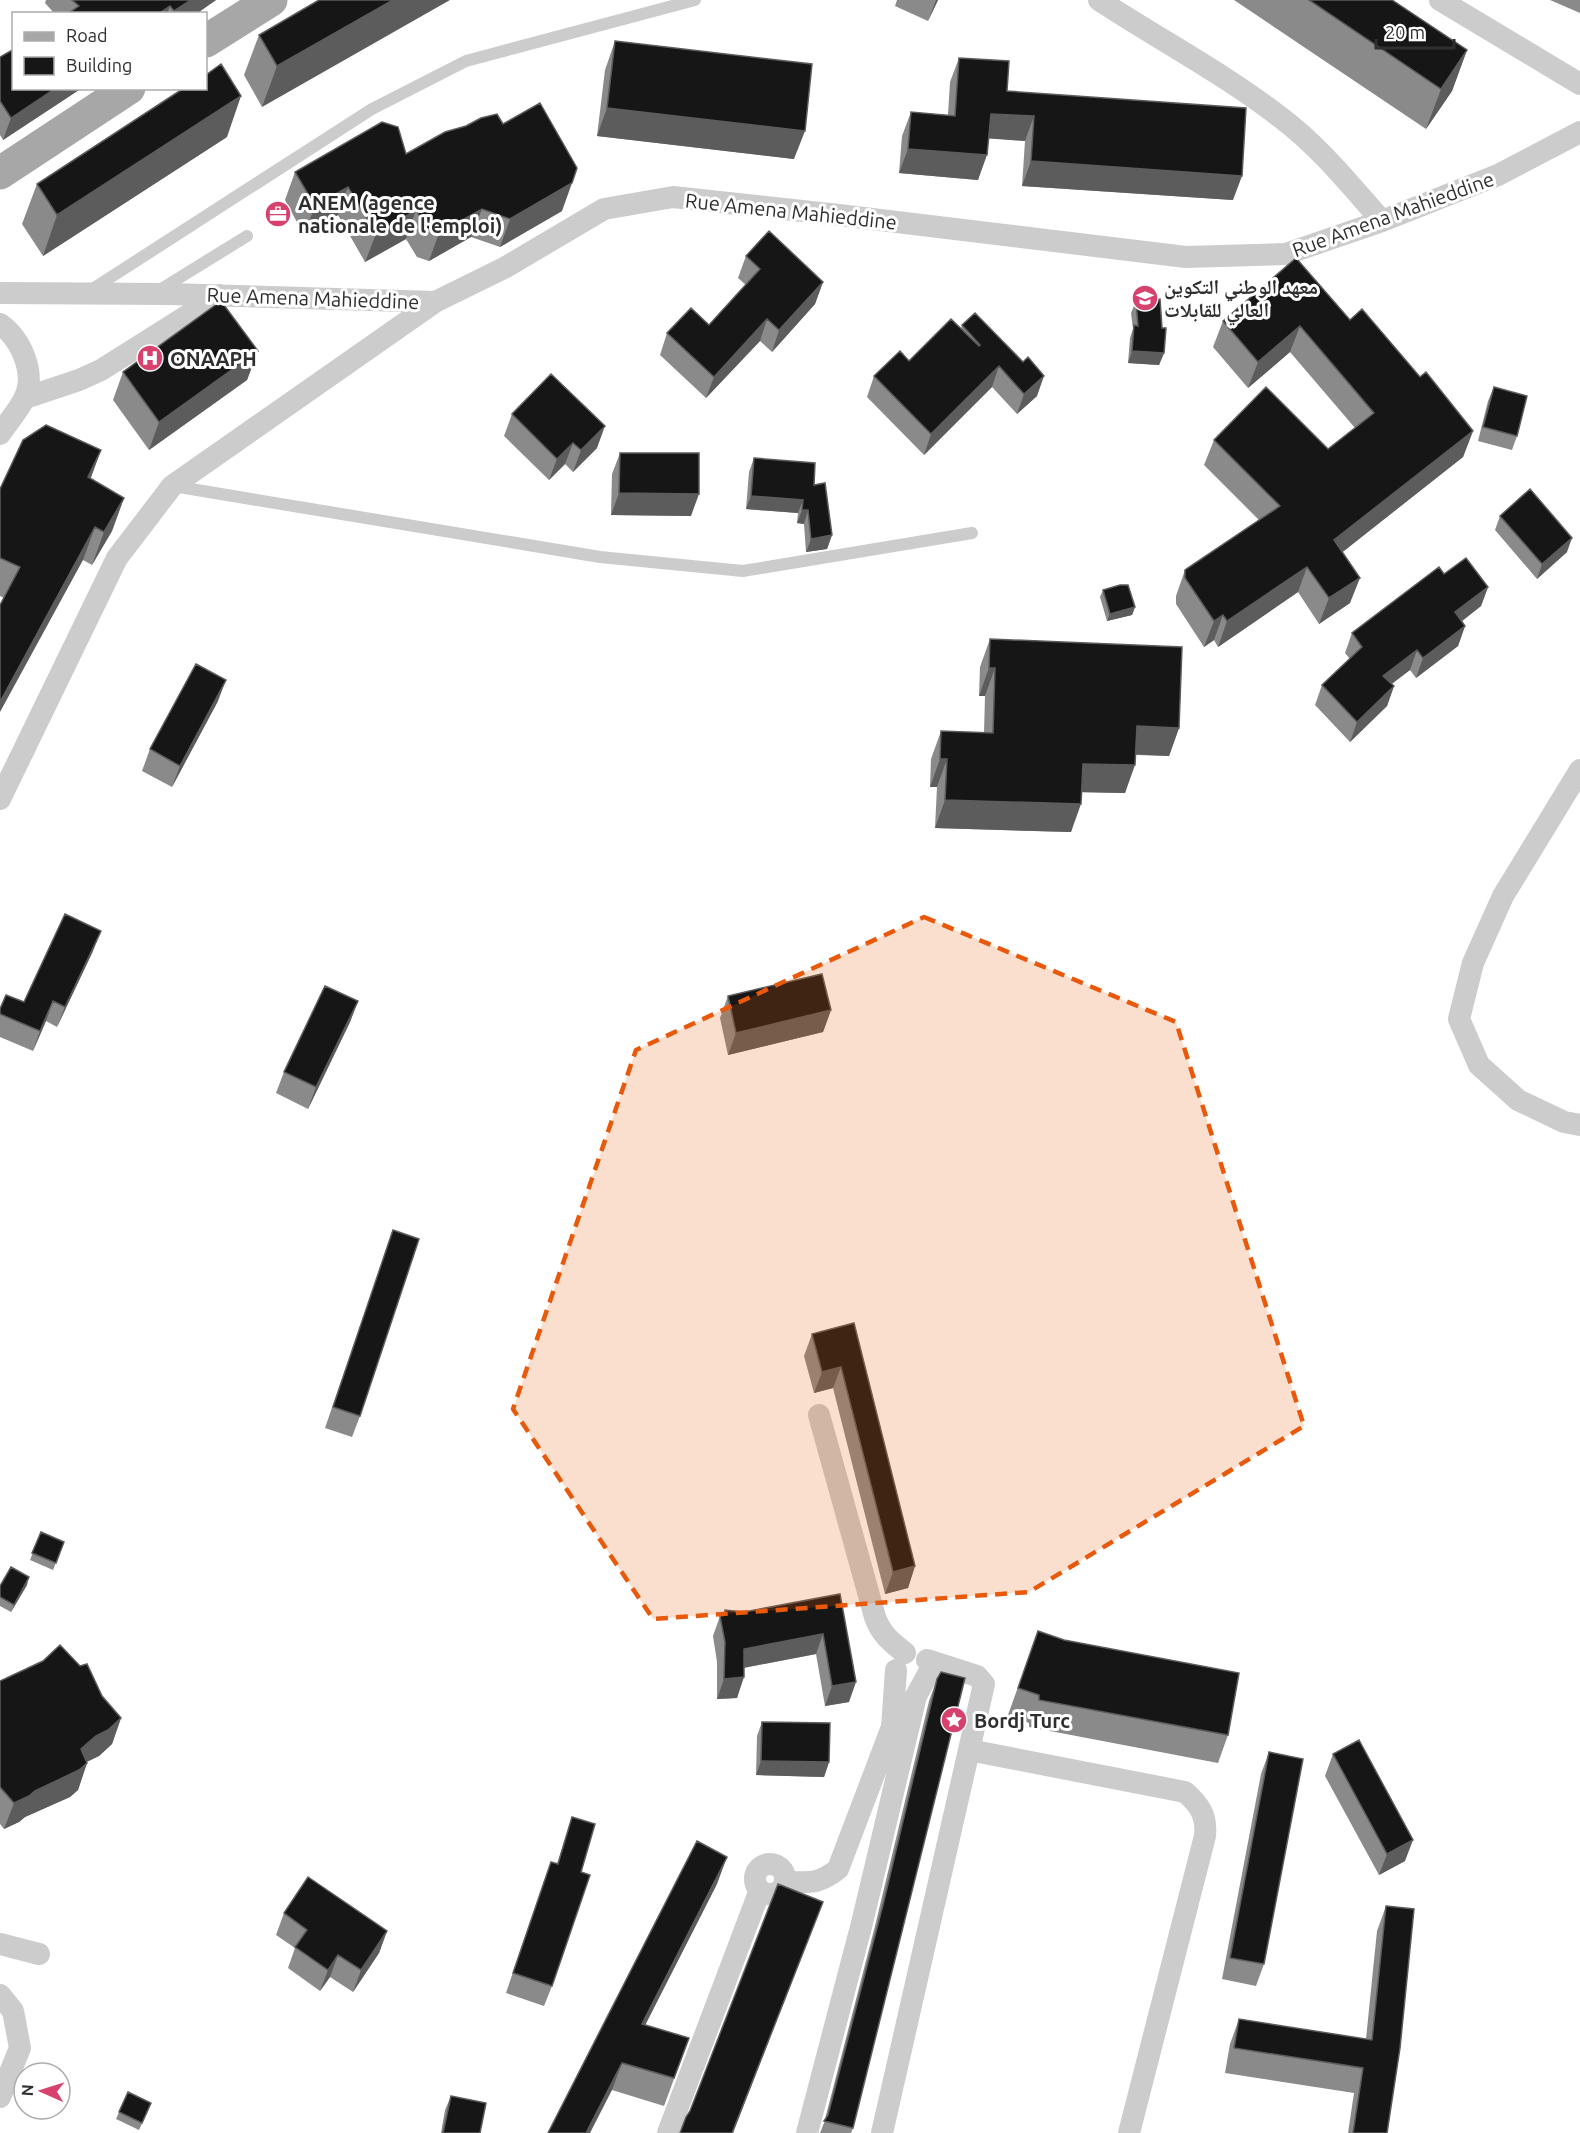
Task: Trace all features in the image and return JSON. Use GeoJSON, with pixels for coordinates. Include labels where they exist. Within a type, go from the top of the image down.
{"type":"FeatureCollection","features":[{"type":"Feature","properties":{"kind":"main road"},"geometry":{"type":"LineString","coordinates":[[207,40],[271,0]]}},
{"type":"Feature","properties":{"kind":"main road"},"geometry":{"type":"LineString","coordinates":[[0,173],[126,90]]}},
{"type":"Feature","properties":{"kind":"street"},"geometry":{"type":"LineString","coordinates":[[1100,0],[1220,73],[1282,118],[1335,167],[1382,221]]}},
{"type":"Feature","properties":{"kind":"street"},"geometry":{"type":"LineString","coordinates":[[1440,0],[1580,84]]}},
{"type":"Feature","properties":{"kind":"street","name":"Rue Amena Mahieddine"},"geometry":{"type":"LineString","coordinates":[[0,293],[220,295],[435,302],[506,267],[604,209],[674,197],[1186,257],[1286,254],[1382,221],[1498,175],[1580,132]]}},
{"type":"Feature","properties":{"kind":"street"},"geometry":{"type":"LineString","coordinates":[[25,398],[101,370],[220,295]]}},
{"type":"Feature","properties":{"kind":"street"},"geometry":{"type":"LineString","coordinates":[[0,800],[117,558],[172,486],[435,302]]}},
{"type":"Feature","properties":{"kind":"street"},"geometry":{"type":"LineString","coordinates":[[0,324],[14,336],[30,367],[43,378],[72,382]]}},
{"type":"Feature","properties":{"kind":"street"},"geometry":{"type":"LineString","coordinates":[[0,434],[25,398],[28,384],[25,356]]}},
{"type":"Feature","properties":{"kind":"street"},"geometry":{"type":"LineString","coordinates":[[1580,770],[1503,896],[1473,963],[1460,1019],[1479,1065],[1518,1101],[1564,1122],[1580,1125]]}},
{"type":"Feature","properties":{"kind":"street"},"geometry":{"type":"LineString","coordinates":[[819,1415],[875,1617],[880,1629],[901,1661],[900,1680],[910,1684],[921,1683],[928,1667]]}},
{"type":"Feature","properties":{"kind":"street"},"geometry":{"type":"LineString","coordinates":[[668,2133],[759,1890],[772,1894],[780,1890],[785,1882],[808,1883],[826,1879],[838,1869],[892,1727],[901,1661],[910,1651],[920,1653],[928,1667],[977,1676],[984,1684],[882,2133]]}},
{"type":"Feature","properties":{"kind":"street"},"geometry":{"type":"LineString","coordinates":[[807,2133],[862,1923],[916,1696],[928,1667]]}},
{"type":"Feature","properties":{"kind":"street"},"geometry":{"type":"LineString","coordinates":[[969,1750],[1185,1792],[1196,1801],[1202,1810],[1207,1823],[1205,1836],[1129,2133]]}},
{"type":"Feature","properties":{"kind":"street"},"geometry":{"type":"LineString","coordinates":[[0,1944],[39,1954]]}},
{"type":"Feature","properties":{"kind":"street"},"geometry":{"type":"LineString","coordinates":[[0,1995],[13,2011],[20,2048],[0,2097]]}},
{"type":"Feature","properties":{"kind":"lane"},"geometry":{"type":"LineString","coordinates":[[84,295],[372,109],[466,61],[695,0]]}},
{"type":"Feature","properties":{"kind":"lane"},"geometry":{"type":"LineString","coordinates":[[153,294],[246,237]]}},
{"type":"Feature","properties":{"kind":"lane"},"geometry":{"type":"LineString","coordinates":[[172,486],[600,557],[743,572],[972,533]]}},
{"type":"Feature","properties":{"kind":"highlighted area"},"geometry":{"type":"Polygon","coordinates":[[[924,917],[1176,1022],[1304,1426],[1029,1592],[653,1619],[513,1409],[636,1050],[924,917]]]}},
{"type":"Feature","properties":{"kind":"building"},"geometry":{"type":"Polygon","coordinates":[[[72,0],[191,0],[174,11],[170,6],[161,12],[70,12],[79,6],[72,0]]]}},
{"type":"Feature","properties":{"kind":"building"},"geometry":{"type":"Polygon","coordinates":[[[319,0],[393,0],[277,66],[259,35],[319,0]]]}},
{"type":"Feature","properties":{"kind":"building"},"geometry":{"type":"Polygon","coordinates":[[[1309,0],[1392,0],[1467,50],[1441,89],[1309,0]]]}},
{"type":"Feature","properties":{"kind":"building"},"geometry":{"type":"Polygon","coordinates":[[[615,41],[812,64],[805,131],[607,108],[615,41]]]}},
{"type":"Feature","properties":{"kind":"building"},"geometry":{"type":"Polygon","coordinates":[[[12,50],[12,90],[53,90],[11,118],[0,101],[0,57],[12,50]]]}},
{"type":"Feature","properties":{"kind":"building"},"geometry":{"type":"Polygon","coordinates":[[[959,58],[1009,61],[1007,91],[1246,108],[1242,176],[1031,161],[1034,116],[991,114],[987,155],[908,149],[911,112],[955,116],[959,58]]]}},
{"type":"Feature","properties":{"kind":"building"},"geometry":{"type":"Polygon","coordinates":[[[221,64],[241,96],[57,215],[37,184],[181,90],[207,90],[207,74],[221,64]]]}},
{"type":"Feature","properties":{"kind":"building"},"geometry":{"type":"Polygon","coordinates":[[[540,103],[577,168],[572,183],[510,219],[482,209],[439,233],[427,229],[416,210],[376,234],[348,187],[315,206],[295,172],[382,122],[398,127],[406,154],[445,132],[466,126],[481,118],[497,114],[503,124],[540,103]]]}},
{"type":"Feature","properties":{"kind":"building"},"geometry":{"type":"Polygon","coordinates":[[[769,231],[823,282],[779,330],[767,319],[714,377],[667,333],[691,308],[709,325],[760,269],[746,256],[769,231]]]}},
{"type":"Feature","properties":{"kind":"building"},"geometry":{"type":"Polygon","coordinates":[[[1296,258],[1350,320],[1362,309],[1420,377],[1426,372],[1473,431],[1334,540],[1360,578],[1329,598],[1307,567],[1227,621],[1223,615],[1214,621],[1185,578],[1185,570],[1280,506],[1214,440],[1266,387],[1328,449],[1374,413],[1300,326],[1258,362],[1223,321],[1296,258]]]}},
{"type":"Feature","properties":{"kind":"building"},"geometry":{"type":"Polygon","coordinates":[[[1160,299],[1162,328],[1166,328],[1164,353],[1132,351],[1134,325],[1138,326],[1136,301],[1160,299]]]}},
{"type":"Feature","properties":{"kind":"building"},"geometry":{"type":"Polygon","coordinates":[[[221,301],[258,351],[159,422],[123,372],[221,301]]]}},
{"type":"Feature","properties":{"kind":"building"},"geometry":{"type":"Polygon","coordinates":[[[975,313],[1023,362],[1028,357],[1044,376],[1024,394],[999,366],[931,434],[874,376],[900,351],[909,361],[951,319],[979,346],[962,325],[975,313]]]}},
{"type":"Feature","properties":{"kind":"building"},"geometry":{"type":"Polygon","coordinates":[[[551,374],[605,426],[581,450],[573,443],[557,459],[512,414],[551,374]]]}},
{"type":"Feature","properties":{"kind":"building"},"geometry":{"type":"Polygon","coordinates":[[[1494,387],[1527,396],[1517,436],[1483,427],[1494,387]]]}},
{"type":"Feature","properties":{"kind":"building"},"geometry":{"type":"Polygon","coordinates":[[[46,425],[101,450],[88,477],[124,498],[104,532],[95,527],[0,702],[0,605],[20,567],[0,558],[0,489],[23,440],[46,425]]]}},
{"type":"Feature","properties":{"kind":"building"},"geometry":{"type":"Polygon","coordinates":[[[620,453],[699,453],[699,494],[619,493],[620,453]]]}},
{"type":"Feature","properties":{"kind":"building"},"geometry":{"type":"Polygon","coordinates":[[[754,458],[815,463],[814,485],[825,483],[832,535],[811,539],[808,510],[802,510],[803,500],[751,496],[754,458]]]}},
{"type":"Feature","properties":{"kind":"building"},"geometry":{"type":"Polygon","coordinates":[[[1530,489],[1572,538],[1542,564],[1500,516],[1530,489]]]}},
{"type":"Feature","properties":{"kind":"building"},"geometry":{"type":"Polygon","coordinates":[[[1466,558],[1488,587],[1455,612],[1465,626],[1423,658],[1417,650],[1383,676],[1394,686],[1357,722],[1322,685],[1362,647],[1352,633],[1439,567],[1444,574],[1466,558]]]}},
{"type":"Feature","properties":{"kind":"building"},"geometry":{"type":"Polygon","coordinates":[[[1128,585],[1135,607],[1110,614],[1103,590],[1128,585]]]}},
{"type":"Feature","properties":{"kind":"building"},"geometry":{"type":"Polygon","coordinates":[[[990,639],[1182,647],[1179,728],[1137,726],[1135,765],[1083,764],[1081,804],[945,800],[947,759],[940,759],[941,731],[993,733],[995,668],[989,668],[990,639]]]}},
{"type":"Feature","properties":{"kind":"building"},"geometry":{"type":"Polygon","coordinates":[[[196,664],[226,680],[180,766],[150,749],[196,664]]]}},
{"type":"Feature","properties":{"kind":"building"},"geometry":{"type":"Polygon","coordinates":[[[65,914],[101,931],[65,1007],[53,1001],[40,1031],[0,1014],[0,1009],[6,995],[24,1002],[65,914]]]}},
{"type":"Feature","properties":{"kind":"building"},"geometry":{"type":"Polygon","coordinates":[[[822,974],[831,1010],[736,1033],[728,996],[822,974]]]}},
{"type":"Feature","properties":{"kind":"building"},"geometry":{"type":"Polygon","coordinates":[[[325,986],[358,1001],[316,1087],[284,1072],[325,986]]]}},
{"type":"Feature","properties":{"kind":"building"},"geometry":{"type":"Polygon","coordinates":[[[393,1230],[419,1239],[360,1416],[333,1407],[393,1230]]]}},
{"type":"Feature","properties":{"kind":"building"},"geometry":{"type":"Polygon","coordinates":[[[854,1323],[915,1566],[893,1572],[841,1367],[822,1372],[812,1334],[854,1323]]]}},
{"type":"Feature","properties":{"kind":"building"},"geometry":{"type":"Polygon","coordinates":[[[41,1532],[64,1542],[56,1563],[32,1553],[41,1532]]]}},
{"type":"Feature","properties":{"kind":"building"},"geometry":{"type":"Polygon","coordinates":[[[11,1567],[29,1577],[14,1605],[0,1597],[0,1586],[11,1567]]]}},
{"type":"Feature","properties":{"kind":"building"},"geometry":{"type":"Polygon","coordinates":[[[840,1594],[856,1682],[832,1686],[823,1634],[744,1649],[744,1677],[724,1679],[725,1642],[720,1616],[725,1615],[725,1610],[744,1612],[840,1594]]]}},
{"type":"Feature","properties":{"kind":"building"},"geometry":{"type":"Polygon","coordinates":[[[1038,1631],[1064,1640],[1239,1673],[1228,1735],[1039,1700],[1039,1695],[1018,1688],[1038,1631]]]}},
{"type":"Feature","properties":{"kind":"building"},"geometry":{"type":"Polygon","coordinates":[[[60,1645],[80,1666],[87,1664],[102,1696],[121,1718],[81,1749],[87,1763],[79,1770],[14,1803],[0,1787],[0,1681],[43,1661],[60,1645]]]}},
{"type":"Feature","properties":{"kind":"building"},"geometry":{"type":"Polygon","coordinates":[[[941,1672],[965,1678],[853,2128],[824,2121],[828,2115],[883,1905],[937,1679],[941,1672]]]}},
{"type":"Feature","properties":{"kind":"building"},"geometry":{"type":"Polygon","coordinates":[[[762,1722],[830,1723],[829,1762],[761,1761],[762,1722]]]}},
{"type":"Feature","properties":{"kind":"building"},"geometry":{"type":"Polygon","coordinates":[[[1359,1740],[1413,1840],[1387,1854],[1333,1754],[1359,1740]]]}},
{"type":"Feature","properties":{"kind":"building"},"geometry":{"type":"Polygon","coordinates":[[[1269,1752],[1303,1759],[1264,1964],[1230,1958],[1269,1752]]]}},
{"type":"Feature","properties":{"kind":"building"},"geometry":{"type":"Polygon","coordinates":[[[572,1817],[595,1824],[581,1872],[590,1875],[552,1986],[513,1973],[551,1862],[558,1864],[572,1817]]]}},
{"type":"Feature","properties":{"kind":"building"},"geometry":{"type":"Polygon","coordinates":[[[697,1841],[727,1857],[642,2024],[689,2038],[674,2078],[622,2063],[586,2133],[548,2133],[697,1841]]]}},
{"type":"Feature","properties":{"kind":"building"},"geometry":{"type":"Polygon","coordinates":[[[308,1877],[387,1931],[361,1970],[338,1955],[328,1970],[295,1947],[307,1930],[284,1913],[308,1877]]]}},
{"type":"Feature","properties":{"kind":"building"},"geometry":{"type":"Polygon","coordinates":[[[778,1884],[823,1902],[732,2133],[680,2133],[690,2111],[778,1884]]]}},
{"type":"Feature","properties":{"kind":"building"},"geometry":{"type":"Polygon","coordinates":[[[1386,1906],[1414,1909],[1400,2048],[1387,2133],[1353,2133],[1363,2068],[1234,2048],[1239,2019],[1372,2040],[1386,1906]]]}},
{"type":"Feature","properties":{"kind":"building"},"geometry":{"type":"Polygon","coordinates":[[[128,2092],[151,2103],[142,2123],[119,2112],[128,2092]]]}},
{"type":"Feature","properties":{"kind":"building"},"geometry":{"type":"Polygon","coordinates":[[[451,2096],[486,2103],[480,2133],[443,2133],[451,2096]]]}},
{"type":"Feature","properties":{"kind":"place","name":"ANEM (agence nationale de l'emploi)"},"geometry":{"type":"Point","coordinates":[278,214]}},
{"type":"Feature","properties":{"kind":"place","name":"معهد الوطني التكوين العالي للقابلات"},"geometry":{"type":"Point","coordinates":[1145,298]}},
{"type":"Feature","properties":{"kind":"place","name":"ONAAPH"},"geometry":{"type":"Point","coordinates":[150,358]}},
{"type":"Feature","properties":{"kind":"place","name":"Bordj Turc"},"geometry":{"type":"Point","coordinates":[954,1720]}}]}
